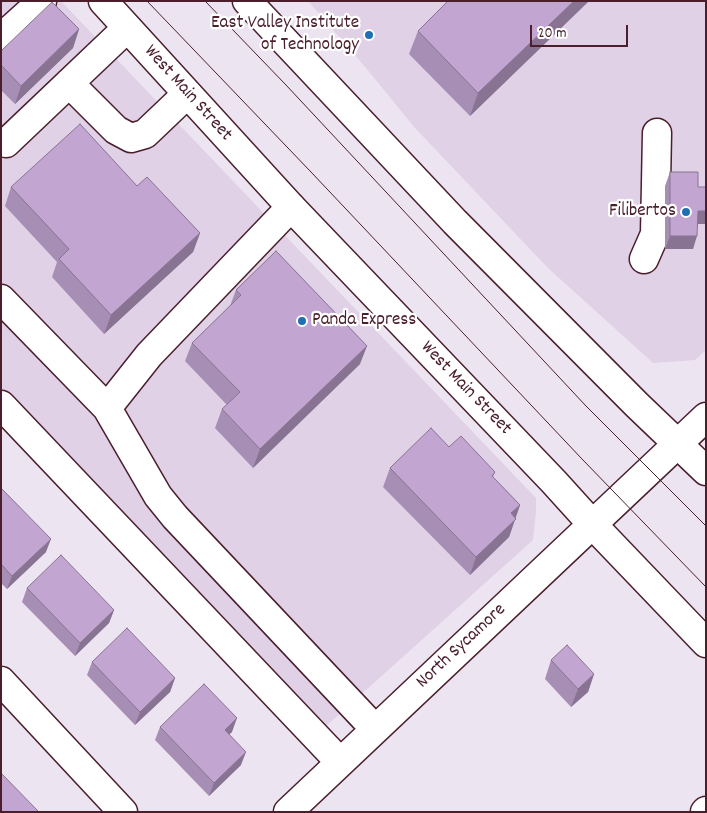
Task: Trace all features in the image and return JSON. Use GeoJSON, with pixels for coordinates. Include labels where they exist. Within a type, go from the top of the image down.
{"type":"FeatureCollection","features":[{"type":"Feature","properties":{"kind":"main road"},"geometry":{"type":"LineString","coordinates":[[1,38],[42,1]]}},
{"type":"Feature","properties":{"kind":"main road","name":"West Main Street"},"geometry":{"type":"LineString","coordinates":[[103,1],[292,207],[706,643]]}},
{"type":"Feature","properties":{"kind":"main road"},"geometry":{"type":"LineString","coordinates":[[247,1],[455,222],[706,471]]}},
{"type":"Feature","properties":{"kind":"main road"},"geometry":{"type":"LineString","coordinates":[[3,143],[127,28]]}},
{"type":"Feature","properties":{"kind":"main road"},"geometry":{"type":"LineString","coordinates":[[68,83],[116,130],[131,138],[145,134],[187,94]]}},
{"type":"Feature","properties":{"kind":"main road"},"geometry":{"type":"LineString","coordinates":[[644,259],[655,234],[657,133]]}},
{"type":"Feature","properties":{"kind":"main road"},"geometry":{"type":"LineString","coordinates":[[107,408],[149,355],[292,207]]}},
{"type":"Feature","properties":{"kind":"main road"},"geometry":{"type":"LineString","coordinates":[[1,299],[107,408],[158,496],[175,517],[376,729]]}},
{"type":"Feature","properties":{"kind":"main road"},"geometry":{"type":"LineString","coordinates":[[1,405],[340,762]]}},
{"type":"Feature","properties":{"kind":"main road","name":"North Sycamore"},"geometry":{"type":"LineString","coordinates":[[288,812],[706,417]]}},
{"type":"Feature","properties":{"kind":"main road"},"geometry":{"type":"LineString","coordinates":[[1,681],[123,812]]}},
{"type":"Feature","properties":{"kind":"shaded area"},"geometry":{"type":"Polygon","coordinates":[[[1,1],[61,1],[536,498],[533,540],[306,744],[1,422],[1,1]]]}},
{"type":"Feature","properties":{"kind":"shaded area"},"geometry":{"type":"Polygon","coordinates":[[[308,1],[706,1],[706,350],[695,360],[653,363],[548,268],[415,128],[308,1]]]}},
{"type":"Feature","properties":{"kind":"building"},"geometry":{"type":"Polygon","coordinates":[[[448,1],[574,1],[478,93],[418,31],[448,1]]]}},
{"type":"Feature","properties":{"kind":"building"},"geometry":{"type":"Polygon","coordinates":[[[52,2],[79,29],[21,86],[1,65],[1,51],[52,2]]]}},
{"type":"Feature","properties":{"kind":"building"},"geometry":{"type":"Polygon","coordinates":[[[80,124],[137,186],[147,177],[200,233],[111,315],[59,259],[69,249],[11,187],[80,124]]]}},
{"type":"Feature","properties":{"kind":"building","name":"Filibertos"},"geometry":{"type":"Polygon","coordinates":[[[670,172],[698,172],[698,187],[706,187],[706,211],[698,211],[697,236],[670,236],[670,172]]]}},
{"type":"Feature","properties":{"kind":"building"},"geometry":{"type":"Polygon","coordinates":[[[276,251],[367,346],[260,449],[222,409],[240,392],[192,343],[241,295],[236,290],[276,251]]]}},
{"type":"Feature","properties":{"kind":"building"},"geometry":{"type":"Polygon","coordinates":[[[431,428],[449,447],[461,436],[495,472],[492,476],[520,505],[511,513],[516,519],[476,557],[390,468],[431,428]]]}},
{"type":"Feature","properties":{"kind":"building"},"geometry":{"type":"Polygon","coordinates":[[[1,488],[51,539],[12,576],[1,564],[1,488]]]}},
{"type":"Feature","properties":{"kind":"building"},"geometry":{"type":"Polygon","coordinates":[[[61,555],[114,610],[80,643],[27,588],[61,555]]]}},
{"type":"Feature","properties":{"kind":"building"},"geometry":{"type":"Polygon","coordinates":[[[127,628],[175,678],[140,712],[92,662],[127,628]]]}},
{"type":"Feature","properties":{"kind":"building"},"geometry":{"type":"Polygon","coordinates":[[[567,645],[594,674],[578,689],[551,660],[567,645]]]}},
{"type":"Feature","properties":{"kind":"building"},"geometry":{"type":"Polygon","coordinates":[[[204,684],[237,718],[225,730],[246,752],[214,783],[160,727],[204,684]]]}},
{"type":"Feature","properties":{"kind":"building"},"geometry":{"type":"Polygon","coordinates":[[[1,773],[38,811],[37,812],[1,812],[1,773]]]}},
{"type":"Feature","properties":{"kind":"tram line"},"geometry":{"type":"LineString","coordinates":[[147,1],[706,587]]}},
{"type":"Feature","properties":{"kind":"tram line"},"geometry":{"type":"LineString","coordinates":[[205,1],[586,406],[706,526]]}},
{"type":"Feature","properties":{"kind":"place","name":"East Valley Institute of Technology"},"geometry":{"type":"Point","coordinates":[369,35]}},
{"type":"Feature","properties":{"kind":"place","name":"Filibertos"},"geometry":{"type":"Point","coordinates":[686,212]}},
{"type":"Feature","properties":{"kind":"place","name":"Panda Express"},"geometry":{"type":"Point","coordinates":[302,321]}}]}
